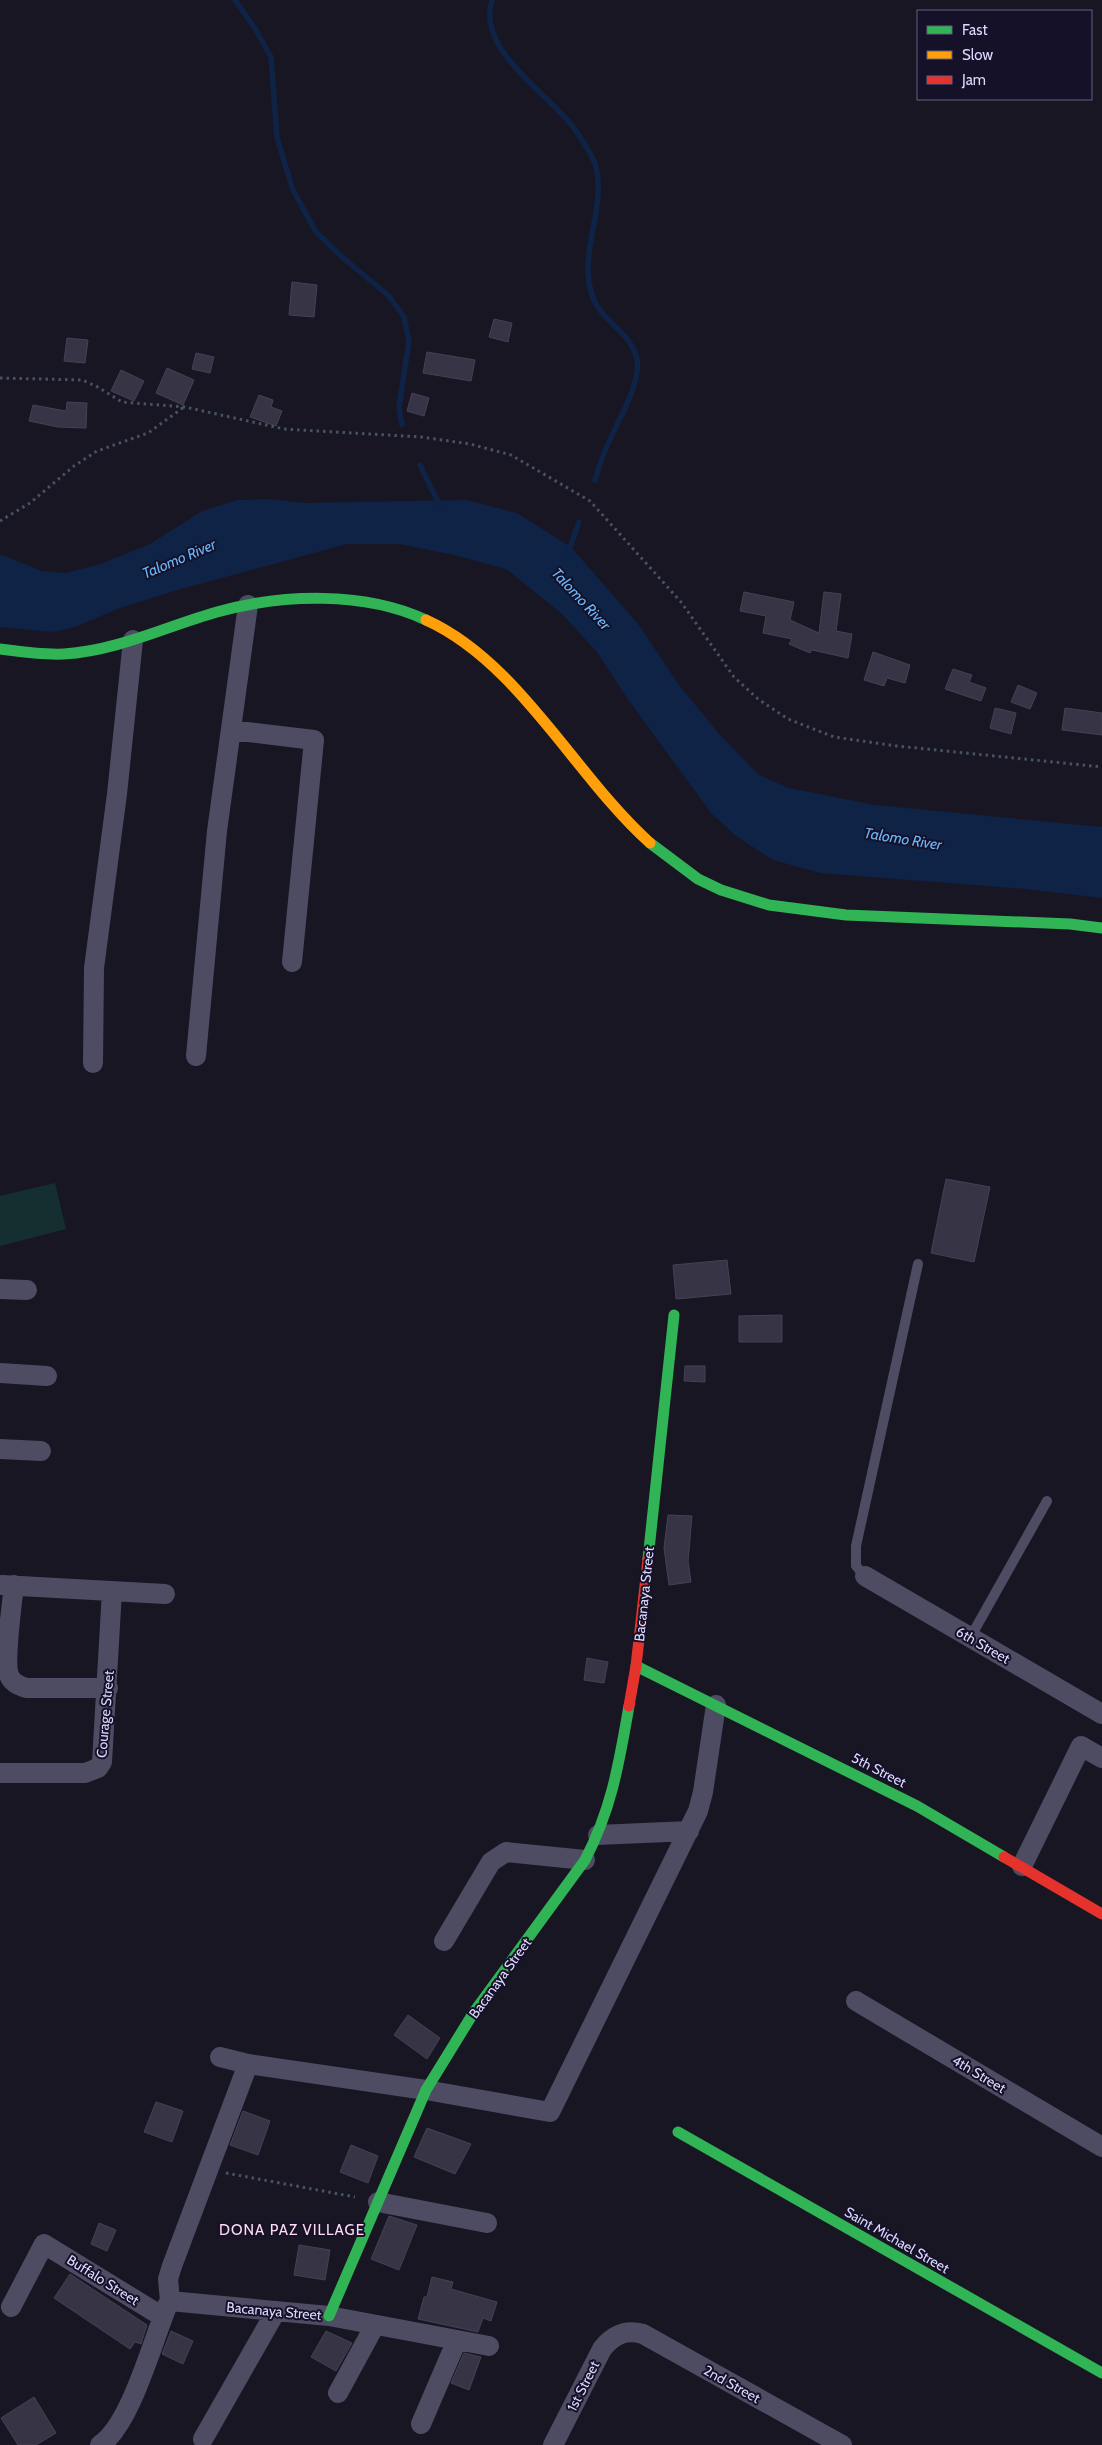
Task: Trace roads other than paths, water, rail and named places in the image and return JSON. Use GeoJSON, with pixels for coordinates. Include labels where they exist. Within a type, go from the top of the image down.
{"type":"FeatureCollection","features":[{"type":"Feature","properties":{"kind":"street"},"geometry":{"type":"LineString","coordinates":[[0,649],[39,656],[60,656],[133,640],[248,605],[283,600],[327,600],[375,606],[417,616],[457,637],[492,667],[606,798],[665,856],[699,879],[735,895],[765,904],[863,916],[1070,924],[1102,928]]}},
{"type":"Feature","properties":{"kind":"street"},"geometry":{"type":"LineString","coordinates":[[196,1056],[216,840],[248,605]]}},
{"type":"Feature","properties":{"kind":"street"},"geometry":{"type":"LineString","coordinates":[[93,1063],[94,968],[133,640]]}},
{"type":"Feature","properties":{"kind":"street"},"geometry":{"type":"LineString","coordinates":[[231,730],[314,740],[292,962]]}},
{"type":"Feature","properties":{"kind":"street"},"geometry":{"type":"LineString","coordinates":[[0,1289],[27,1290]]}},
{"type":"Feature","properties":{"kind":"street","name":"Bacanaya Street"},"geometry":{"type":"LineString","coordinates":[[166,2309],[276,2311],[329,2316],[426,2090],[474,2012],[585,1860],[598,1835],[615,1785],[636,1666],[674,1315]]}},
{"type":"Feature","properties":{"kind":"street"},"geometry":{"type":"LineString","coordinates":[[0,1373],[47,1376]]}},
{"type":"Feature","properties":{"kind":"street"},"geometry":{"type":"LineString","coordinates":[[0,1449],[41,1451]]}},
{"type":"Feature","properties":{"kind":"street","name":"6th Street"},"geometry":{"type":"LineString","coordinates":[[864,1576],[1102,1714]]}},
{"type":"Feature","properties":{"kind":"street"},"geometry":{"type":"LineString","coordinates":[[108,1688],[26,1688],[18,1686],[12,1681],[8,1667],[7,1585],[165,1594]]}},
{"type":"Feature","properties":{"kind":"street","name":"Courage Street"},"geometry":{"type":"LineString","coordinates":[[0,1774],[85,1773],[98,1768],[104,1756],[112,1591]]}},
{"type":"Feature","properties":{"kind":"street","name":"5th Street"},"geometry":{"type":"LineString","coordinates":[[636,1666],[908,1802],[1022,1866],[1102,1914]]}},
{"type":"Feature","properties":{"kind":"street"},"geometry":{"type":"LineString","coordinates":[[220,2057],[248,2064],[426,2090],[550,2112],[689,1831],[703,1792],[716,1705]]}},
{"type":"Feature","properties":{"kind":"street"},"geometry":{"type":"LineString","coordinates":[[1022,1866],[1081,1746],[1102,1758]]}},
{"type":"Feature","properties":{"kind":"street"},"geometry":{"type":"LineString","coordinates":[[598,1835],[689,1831]]}},
{"type":"Feature","properties":{"kind":"street"},"geometry":{"type":"LineString","coordinates":[[444,1941],[491,1862],[506,1852],[585,1860]]}},
{"type":"Feature","properties":{"kind":"street","name":"4th Street"},"geometry":{"type":"LineString","coordinates":[[856,2000],[1102,2147]]}},
{"type":"Feature","properties":{"kind":"street"},"geometry":{"type":"LineString","coordinates":[[100,2445],[114,2430],[129,2403],[166,2309],[168,2279],[248,2064]]}},
{"type":"Feature","properties":{"kind":"street","name":"Saint Michael Street"},"geometry":{"type":"LineString","coordinates":[[678,2132],[1102,2373]]}},
{"type":"Feature","properties":{"kind":"street"},"geometry":{"type":"LineString","coordinates":[[378,2202],[487,2222]]}},
{"type":"Feature","properties":{"kind":"street","name":"Buffalo Street"},"geometry":{"type":"LineString","coordinates":[[11,2307],[44,2244],[166,2309]]}},
{"type":"Feature","properties":{"kind":"street"},"geometry":{"type":"LineString","coordinates":[[203,2439],[276,2311]]}},
{"type":"Feature","properties":{"kind":"street"},"geometry":{"type":"LineString","coordinates":[[329,2316],[489,2346]]}},
{"type":"Feature","properties":{"kind":"street"},"geometry":{"type":"LineString","coordinates":[[338,2393],[375,2325]]}},
{"type":"Feature","properties":{"kind":"street","name":"2nd Street"},"geometry":{"type":"LineString","coordinates":[[620,2334],[632,2331],[643,2334],[842,2445]]}},
{"type":"Feature","properties":{"kind":"street","name":"1st Street"},"geometry":{"type":"LineString","coordinates":[[553,2445],[602,2349],[610,2338],[620,2334]]}},
{"type":"Feature","properties":{"kind":"street"},"geometry":{"type":"LineString","coordinates":[[421,2424],[458,2340]]}},
{"type":"Feature","properties":{"kind":"lane"},"geometry":{"type":"LineString","coordinates":[[864,1576],[856,1566],[856,1546],[918,1264]]}},
{"type":"Feature","properties":{"kind":"lane"},"geometry":{"type":"LineString","coordinates":[[970,1638],[1047,1501]]}},
{"type":"Feature","properties":{"kind":"water","name":"Talomo River"},"geometry":{"type":"Polygon","coordinates":[[[270,499],[304,503],[466,500],[517,513],[571,547],[639,625],[679,685],[720,735],[759,775],[789,788],[875,805],[1102,827],[1102,898],[1026,889],[820,873],[773,860],[736,836],[711,813],[627,698],[597,652],[561,613],[506,569],[454,555],[399,544],[347,544],[174,591],[120,608],[75,627],[52,632],[0,627],[0,554],[42,571],[66,573],[98,565],[150,544],[202,511],[237,500],[270,499]]]}},
{"type":"Feature","properties":{"kind":"waterway"},"geometry":{"type":"LineString","coordinates":[[235,0],[256,30],[271,57],[277,138],[293,190],[316,232],[342,257],[388,295],[404,317],[409,341],[399,407],[402,425]]}},
{"type":"Feature","properties":{"kind":"waterway"},"geometry":{"type":"LineString","coordinates":[[492,0],[490,20],[495,39],[506,57],[569,122],[580,137],[596,167],[598,200],[588,266],[589,282],[597,306],[634,350],[637,359],[637,369],[631,393],[609,441],[595,480]]}},
{"type":"Feature","properties":{"kind":"waterway"},"geometry":{"type":"LineString","coordinates":[[420,465],[440,506]]}},
{"type":"Feature","properties":{"kind":"waterway"},"geometry":{"type":"LineString","coordinates":[[568,553],[579,522]]}},
{"type":"Feature","properties":{"kind":"district","name":"DONA PAZ VILLAGE"},"geometry":{"type":"Point","coordinates":[292,2230]}}]}
